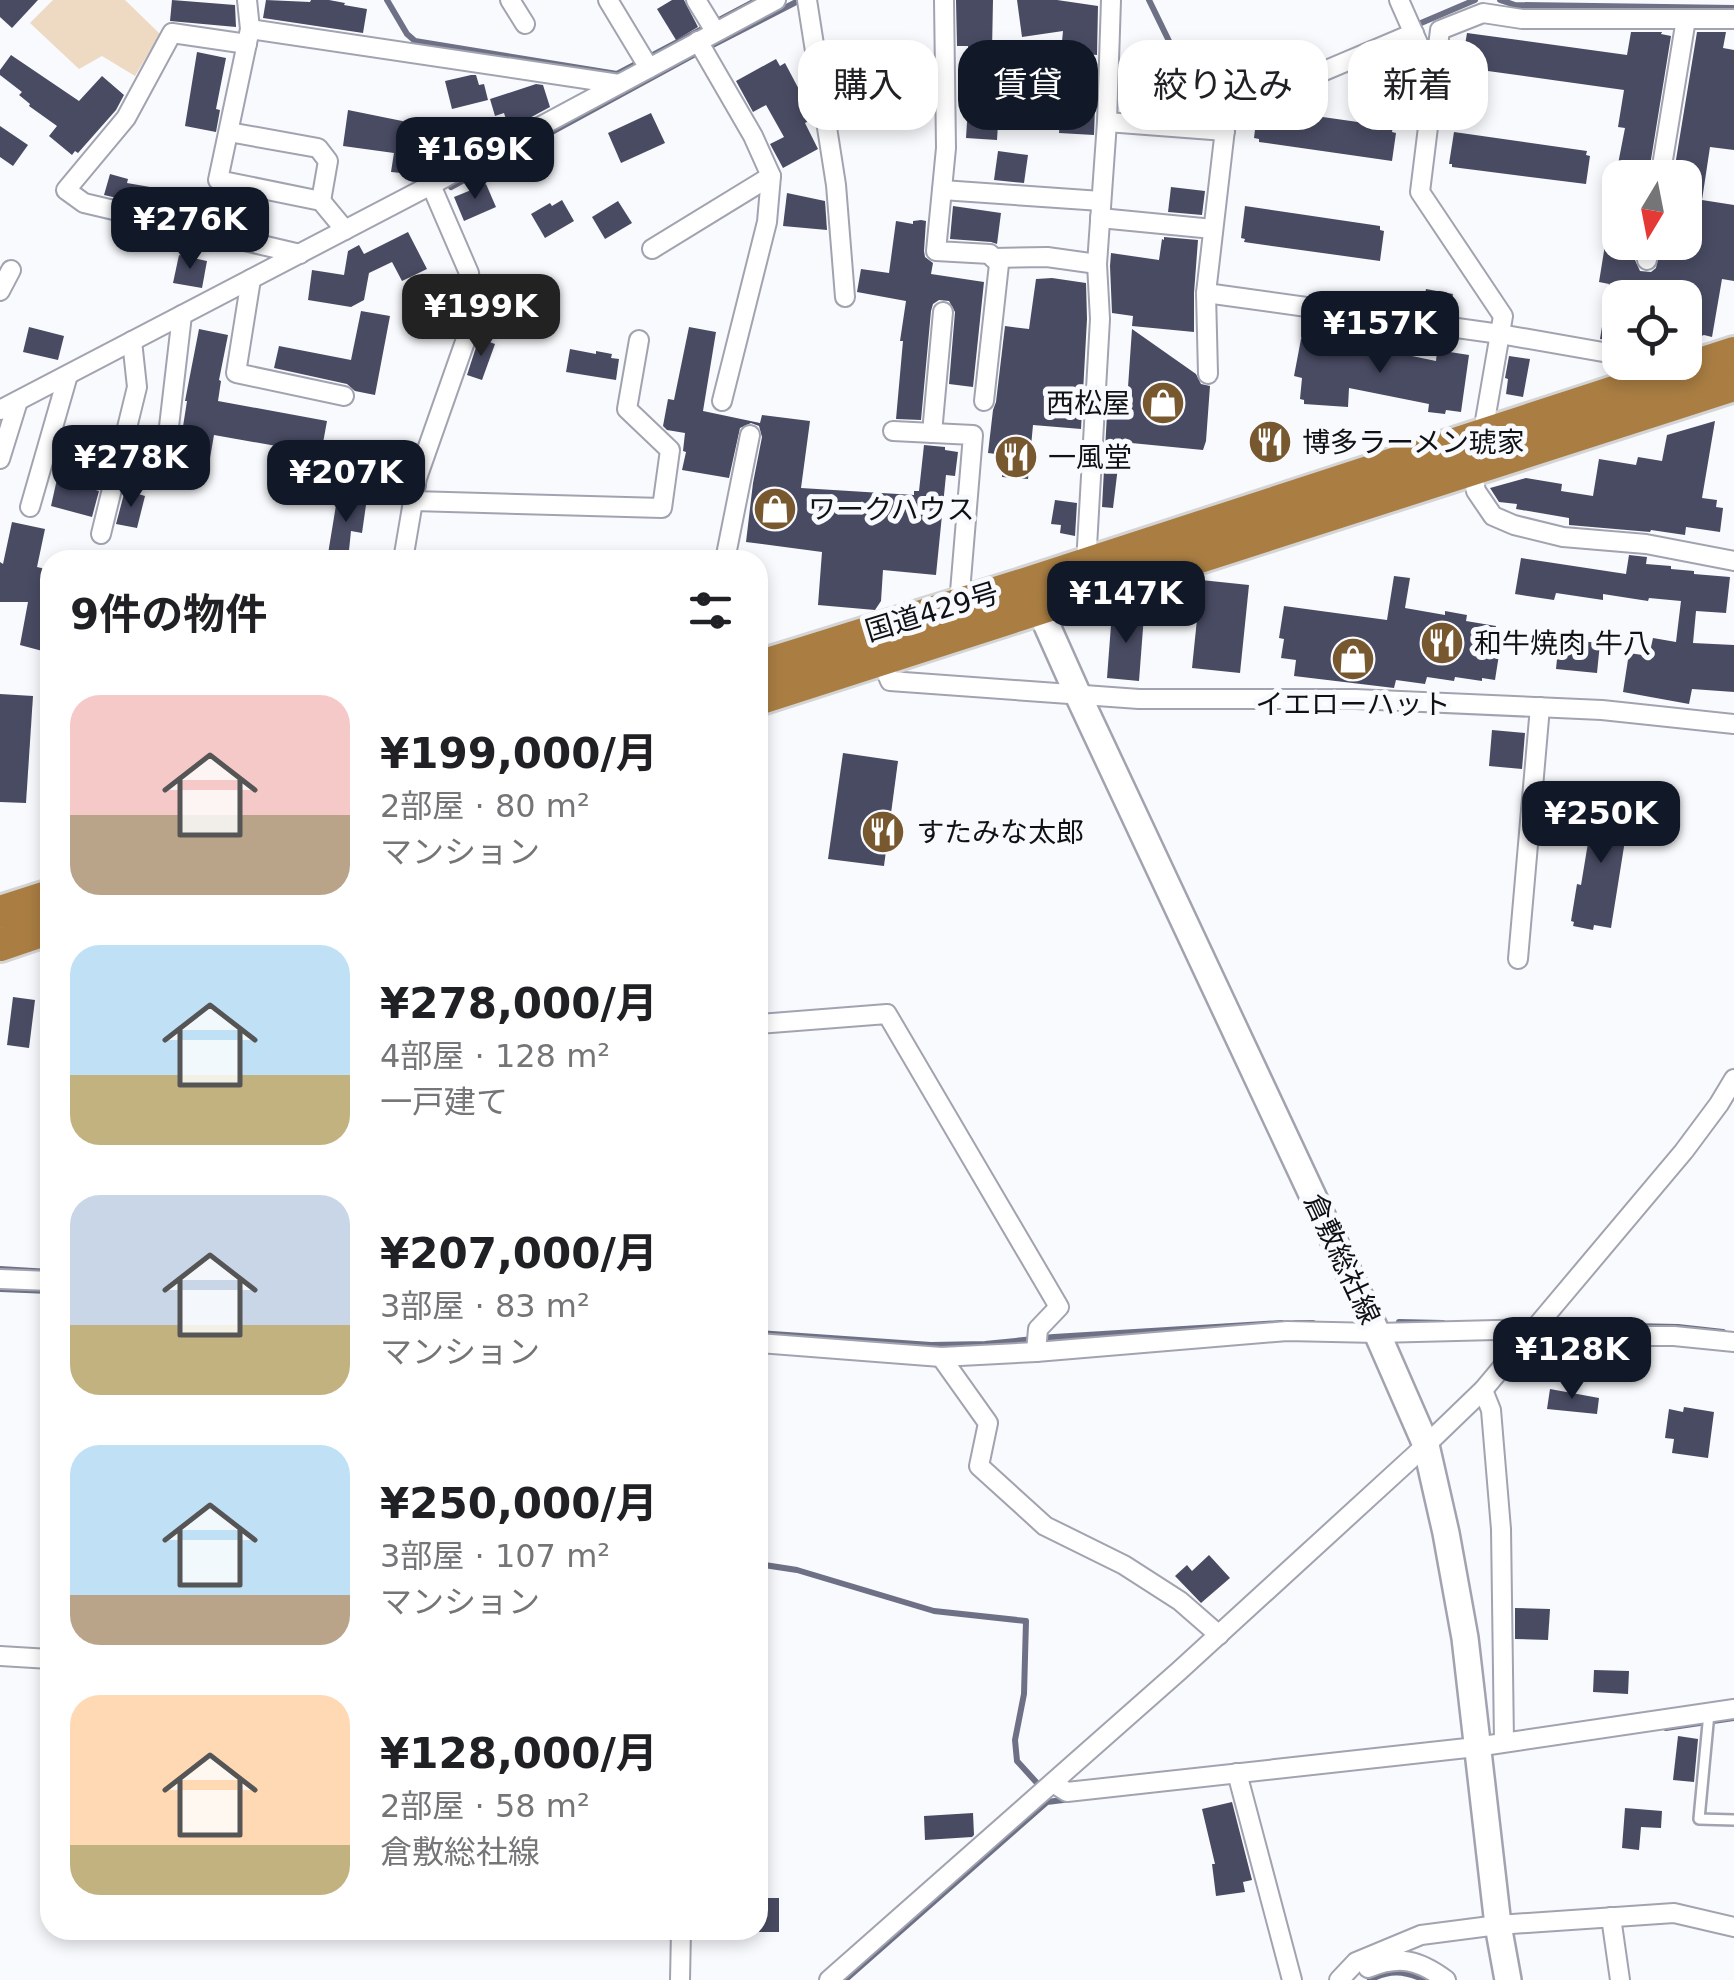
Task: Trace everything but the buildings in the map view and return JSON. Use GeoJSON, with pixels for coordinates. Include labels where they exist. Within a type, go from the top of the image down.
{"type":"FeatureCollection","features":[{"type":"Feature","properties":{"kind":"highway","name":"国道429号"},"geometry":{"type":"LineString","coordinates":[[1702,359],[1733,353]]}},
{"type":"Feature","properties":{"kind":"highway","name":"国道429号"},"geometry":{"type":"LineString","coordinates":[[768,694],[959,604],[1034,595],[1086,564],[1483,435],[1623,380]]}},
{"type":"Feature","properties":{"kind":"highway","name":"国道429号"},"geometry":{"type":"LineString","coordinates":[[768,666],[875,646],[1034,595],[1472,470],[1734,386]]}},
{"type":"Feature","properties":{"kind":"highway"},"geometry":{"type":"LineString","coordinates":[[0,912],[40,899]]}},
{"type":"Feature","properties":{"kind":"highway"},"geometry":{"type":"LineString","coordinates":[[0,944],[40,931]]}},
{"type":"Feature","properties":{"kind":"main road","name":"倉敷総社線"},"geometry":{"type":"LineString","coordinates":[[1034,595],[1426,1445],[1465,1638],[1498,1925],[1508,1980]]}},
{"type":"Feature","properties":{"kind":"street"},"geometry":{"type":"LineString","coordinates":[[247,0],[249,36],[218,180],[321,202],[344,230]]}},
{"type":"Feature","properties":{"kind":"street"},"geometry":{"type":"LineString","coordinates":[[510,0],[525,24]]}},
{"type":"Feature","properties":{"kind":"street"},"geometry":{"type":"LineString","coordinates":[[608,0],[646,62]]}},
{"type":"Feature","properties":{"kind":"street"},"geometry":{"type":"LineString","coordinates":[[696,0],[707,37],[771,176],[767,222],[722,401]]}},
{"type":"Feature","properties":{"kind":"street"},"geometry":{"type":"LineString","coordinates":[[0,410],[619,84],[646,62],[707,37],[776,0]]}},
{"type":"Feature","properties":{"kind":"street"},"geometry":{"type":"LineString","coordinates":[[807,0],[836,185],[845,297]]}},
{"type":"Feature","properties":{"kind":"street"},"geometry":{"type":"LineString","coordinates":[[944,0],[946,148],[936,251],[990,254],[999,264],[984,401]]}},
{"type":"Feature","properties":{"kind":"street"},"geometry":{"type":"LineString","coordinates":[[1086,564],[1112,0]]}},
{"type":"Feature","properties":{"kind":"street"},"geometry":{"type":"LineString","coordinates":[[1399,0],[1417,40]]}},
{"type":"Feature","properties":{"kind":"street"},"geometry":{"type":"LineString","coordinates":[[1439,40],[1440,30],[1483,13],[1522,19],[1734,20]]}},
{"type":"Feature","properties":{"kind":"street"},"geometry":{"type":"LineString","coordinates":[[1663,160],[1686,19]]}},
{"type":"Feature","properties":{"kind":"street"},"geometry":{"type":"LineString","coordinates":[[1208,374],[1206,293],[1227,112],[1412,30]]}},
{"type":"Feature","properties":{"kind":"street"},"geometry":{"type":"LineString","coordinates":[[300,254],[84,203],[66,190],[126,118],[172,33],[249,36],[619,84]]}},
{"type":"Feature","properties":{"kind":"street"},"geometry":{"type":"LineString","coordinates":[[1107,122],[1225,131]]}},
{"type":"Feature","properties":{"kind":"street"},"geometry":{"type":"LineString","coordinates":[[1428,130],[1420,192],[1503,316],[1483,435],[1472,470],[1476,490],[1493,516],[1563,537],[1646,544],[1734,562]]}},
{"type":"Feature","properties":{"kind":"street"},"geometry":{"type":"LineString","coordinates":[[228,132],[318,148],[328,161],[321,202]]}},
{"type":"Feature","properties":{"kind":"street"},"geometry":{"type":"LineString","coordinates":[[652,248],[771,176]]}},
{"type":"Feature","properties":{"kind":"street"},"geometry":{"type":"LineString","coordinates":[[405,550],[414,493],[467,336],[473,304],[469,273],[430,185]]}},
{"type":"Feature","properties":{"kind":"street"},"geometry":{"type":"LineString","coordinates":[[942,190],[1213,229]]}},
{"type":"Feature","properties":{"kind":"street"},"geometry":{"type":"LineString","coordinates":[[993,258],[1047,258],[1097,264]]}},
{"type":"Feature","properties":{"kind":"street"},"geometry":{"type":"LineString","coordinates":[[0,292],[12,270]]}},
{"type":"Feature","properties":{"kind":"street"},"geometry":{"type":"LineString","coordinates":[[251,279],[236,373],[344,396]]}},
{"type":"Feature","properties":{"kind":"street"},"geometry":{"type":"LineString","coordinates":[[1206,293],[1602,352]]}},
{"type":"Feature","properties":{"kind":"street"},"geometry":{"type":"LineString","coordinates":[[932,433],[942,312]]}},
{"type":"Feature","properties":{"kind":"street"},"geometry":{"type":"LineString","coordinates":[[165,461],[182,315]]}},
{"type":"Feature","properties":{"kind":"street"},"geometry":{"type":"LineString","coordinates":[[280,459],[414,493],[662,508],[670,450],[627,409],[639,340]]}},
{"type":"Feature","properties":{"kind":"street"},"geometry":{"type":"LineString","coordinates":[[101,534],[138,387],[132,341]]}},
{"type":"Feature","properties":{"kind":"street"},"geometry":{"type":"LineString","coordinates":[[1733,353],[1734,344]]}},
{"type":"Feature","properties":{"kind":"street"},"geometry":{"type":"LineString","coordinates":[[30,508],[68,375]]}},
{"type":"Feature","properties":{"kind":"street"},"geometry":{"type":"LineString","coordinates":[[0,459],[18,401]]}},
{"type":"Feature","properties":{"kind":"street"},"geometry":{"type":"LineString","coordinates":[[894,431],[973,435],[959,604]]}},
{"type":"Feature","properties":{"kind":"street"},"geometry":{"type":"LineString","coordinates":[[727,550],[750,434]]}},
{"type":"Feature","properties":{"kind":"street"},"geometry":{"type":"LineString","coordinates":[[875,646],[890,681],[1139,699],[1355,699],[1602,710],[1734,724]]}},
{"type":"Feature","properties":{"kind":"street"},"geometry":{"type":"LineString","coordinates":[[1518,959],[1540,707]]}},
{"type":"Feature","properties":{"kind":"street"},"geometry":{"type":"LineString","coordinates":[[768,1023],[887,1014],[1059,1307],[1038,1329],[1037,1345]]}},
{"type":"Feature","properties":{"kind":"street"},"geometry":{"type":"LineString","coordinates":[[829,1980],[1219,1635],[1483,1390],[1684,1150],[1734,1079]]}},
{"type":"Feature","properties":{"kind":"street"},"geometry":{"type":"LineString","coordinates":[[0,1279],[40,1281]]}},
{"type":"Feature","properties":{"kind":"street"},"geometry":{"type":"LineString","coordinates":[[768,1344],[941,1357],[1037,1345],[1287,1331],[1377,1333],[1538,1324],[1628,1336],[1734,1342]]}},
{"type":"Feature","properties":{"kind":"street"},"geometry":{"type":"LineString","coordinates":[[941,1357],[988,1423],[979,1466],[1045,1526],[1124,1564],[1180,1600],[1219,1635]]}},
{"type":"Feature","properties":{"kind":"street"},"geometry":{"type":"LineString","coordinates":[[1483,1390],[1491,1410],[1501,1529],[1504,1742]]}},
{"type":"Feature","properties":{"kind":"street"},"geometry":{"type":"LineString","coordinates":[[0,1656],[40,1658]]}},
{"type":"Feature","properties":{"kind":"street"},"geometry":{"type":"LineString","coordinates":[[1053,1783],[1067,1792],[1239,1780],[1734,1710]]}},
{"type":"Feature","properties":{"kind":"street"},"geometry":{"type":"LineString","coordinates":[[1239,1780],[1292,1980]]}},
{"type":"Feature","properties":{"kind":"street"},"geometry":{"type":"LineString","coordinates":[[1342,1980],[1356,1962],[1421,1935],[1498,1925],[1674,1914],[1734,1927]]}},
{"type":"Feature","properties":{"kind":"street"},"geometry":{"type":"LineString","coordinates":[[1611,1917],[1620,1980]]}},
{"type":"Feature","properties":{"kind":"street"},"geometry":{"type":"LineString","coordinates":[[680,1980],[681,1940]]}},
{"type":"Feature","properties":{"kind":"street"},"geometry":{"type":"LineString","coordinates":[[1342,1980],[1400,1959],[1427,1966],[1446,1980]]}},
{"type":"Feature","properties":{"kind":"lane"},"geometry":{"type":"LineString","coordinates":[[1708,1713],[1699,1819],[1734,1820]]}},
{"type":"Feature","properties":{"kind":"shaded area"},"geometry":{"type":"Polygon","coordinates":[[[53,0],[125,0],[160,34],[135,76],[102,56],[79,69],[30,23],[53,0]]]}},
{"type":"Feature","properties":{"kind":"waterway"},"geometry":{"type":"LineString","coordinates":[[387,0],[415,41],[617,74],[757,0]]}},
{"type":"Feature","properties":{"kind":"waterway"},"geometry":{"type":"LineString","coordinates":[[451,187],[800,0]]}},
{"type":"Feature","properties":{"kind":"waterway"},"geometry":{"type":"LineString","coordinates":[[1149,0],[1168,40]]}},
{"type":"Feature","properties":{"kind":"waterway"},"geometry":{"type":"LineString","coordinates":[[1414,26],[1475,0]]}},
{"type":"Feature","properties":{"kind":"waterway"},"geometry":{"type":"LineString","coordinates":[[1500,0],[1515,5],[1734,8]]}},
{"type":"Feature","properties":{"kind":"waterway"},"geometry":{"type":"LineString","coordinates":[[0,1269],[40,1271]]}},
{"type":"Feature","properties":{"kind":"waterway"},"geometry":{"type":"LineString","coordinates":[[0,1289],[40,1291]]}},
{"type":"Feature","properties":{"kind":"waterway"},"geometry":{"type":"LineString","coordinates":[[1399,1322],[1443,1323]]}},
{"type":"Feature","properties":{"kind":"waterway"},"geometry":{"type":"LineString","coordinates":[[768,1334],[931,1345],[985,1344],[1282,1323]]}},
{"type":"Feature","properties":{"kind":"waterway"},"geometry":{"type":"LineString","coordinates":[[1295,1323],[1313,1323]]}},
{"type":"Feature","properties":{"kind":"waterway"},"geometry":{"type":"LineString","coordinates":[[1586,1325],[1723,1332]]}},
{"type":"Feature","properties":{"kind":"waterway"},"geometry":{"type":"LineString","coordinates":[[768,1566],[797,1570],[934,1611],[1026,1621],[1024,1694],[1015,1740],[1017,1761],[1037,1783]]}},
{"type":"Feature","properties":{"kind":"waterway"},"geometry":{"type":"LineString","coordinates":[[1666,1728],[1734,1718]]}},
{"type":"Feature","properties":{"kind":"waterway"},"geometry":{"type":"LineString","coordinates":[[845,1980],[1047,1802],[1071,1799]]}},
{"type":"Feature","properties":{"kind":"waterway"},"geometry":{"type":"LineString","coordinates":[[1370,1980],[1397,1972],[1425,1980]]}},
{"type":"Feature","properties":{"kind":"place","name":"西松屋"},"geometry":{"type":"Point","coordinates":[1163,403]}},
{"type":"Feature","properties":{"kind":"place","name":"博多ラーメン琥家"},"geometry":{"type":"Point","coordinates":[1270,442]}},
{"type":"Feature","properties":{"kind":"place","name":"一風堂"},"geometry":{"type":"Point","coordinates":[1016,457]}},
{"type":"Feature","properties":{"kind":"place","name":"ワークハウス"},"geometry":{"type":"Point","coordinates":[775,509]}},
{"type":"Feature","properties":{"kind":"place","name":"和牛焼肉 牛八"},"geometry":{"type":"Point","coordinates":[1442,643]}},
{"type":"Feature","properties":{"kind":"place","name":"イエローハット"},"geometry":{"type":"Point","coordinates":[1353,659]}},
{"type":"Feature","properties":{"kind":"place","name":"すたみな太郎"},"geometry":{"type":"Point","coordinates":[883,832]}}]}
